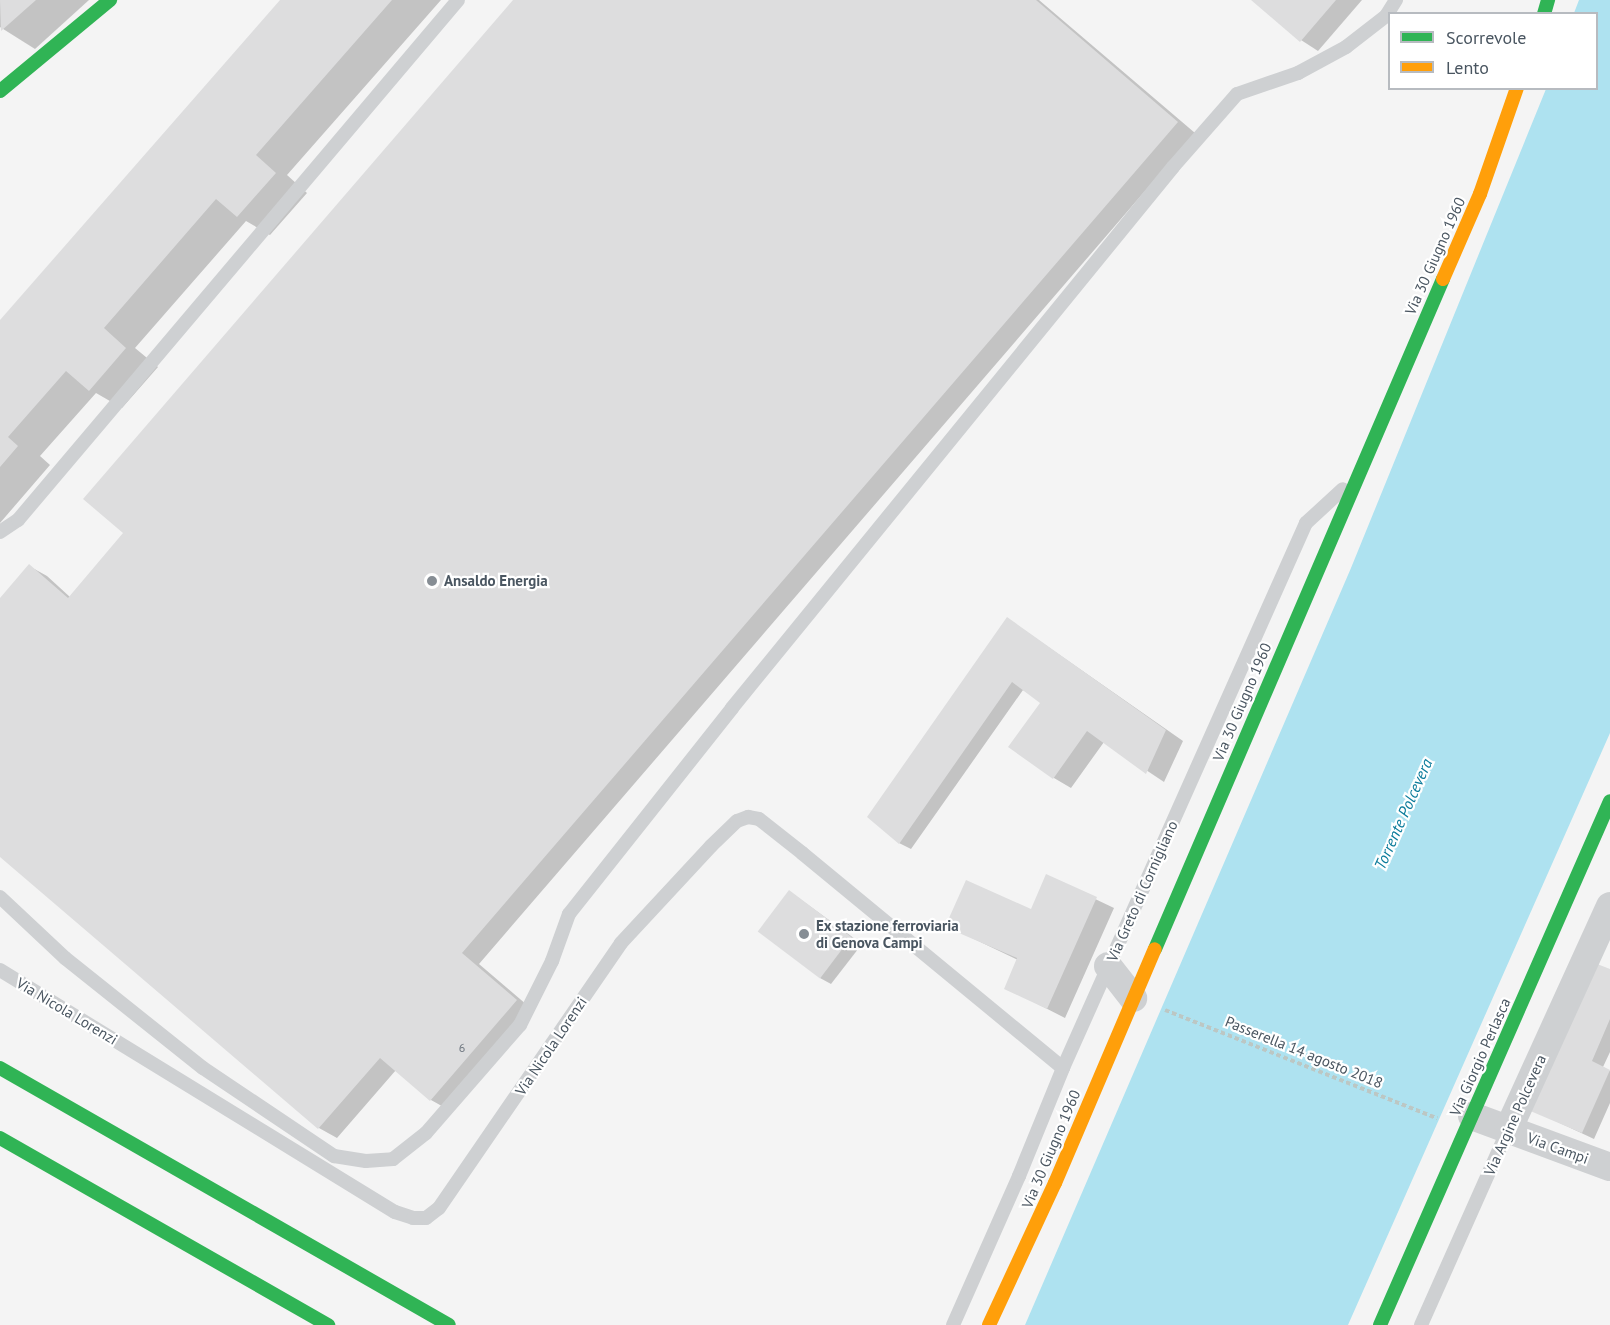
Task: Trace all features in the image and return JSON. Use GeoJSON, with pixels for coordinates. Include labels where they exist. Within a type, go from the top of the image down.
{"type":"FeatureCollection","features":[{"type":"Feature","properties":{"kind":"main road"},"geometry":{"type":"LineString","coordinates":[[0,91],[110,0]]}},
{"type":"Feature","properties":{"kind":"main road","name":"Via 30 Giugno 1960"},"geometry":{"type":"LineString","coordinates":[[989,1325],[1055,1183],[1144,1002],[1357,475],[1480,194],[1516,90]]}},
{"type":"Feature","properties":{"kind":"main road","name":"Via Giorgio Perlasca"},"geometry":{"type":"LineString","coordinates":[[1380,1325],[1610,801]]}},
{"type":"Feature","properties":{"kind":"main road"},"geometry":{"type":"LineString","coordinates":[[0,1068],[449,1325]]}},
{"type":"Feature","properties":{"kind":"main road"},"geometry":{"type":"LineString","coordinates":[[0,1138],[328,1325]]}},
{"type":"Feature","properties":{"kind":"street","name":"Via Argine Polcevera"},"geometry":{"type":"LineString","coordinates":[[1508,1130],[1610,906]]}},
{"type":"Feature","properties":{"kind":"street"},"geometry":{"type":"LineString","coordinates":[[1108,966],[1144,1002]]}},
{"type":"Feature","properties":{"kind":"street","name":"Via Campi"},"geometry":{"type":"LineString","coordinates":[[1472,1116],[1610,1167]]}},
{"type":"Feature","properties":{"kind":"lane"},"geometry":{"type":"LineString","coordinates":[[0,532],[18,520],[458,0]]}},
{"type":"Feature","properties":{"kind":"lane"},"geometry":{"type":"LineString","coordinates":[[0,897],[65,958],[203,1068],[334,1156],[366,1161],[393,1159],[426,1133],[520,1025],[552,960],[569,914],[725,717],[1173,167],[1237,94],[1298,73],[1346,47],[1388,13]]}},
{"type":"Feature","properties":{"kind":"lane","name":"Via Greto di Cornigliano"},"geometry":{"type":"LineString","coordinates":[[953,1325],[1019,1176],[1063,1068],[1306,523],[1357,475]]}},
{"type":"Feature","properties":{"kind":"lane","name":"Via Nicola Lorenzi"},"geometry":{"type":"LineString","coordinates":[[0,970],[395,1212],[413,1218],[426,1218],[439,1208],[621,942],[737,821],[748,817],[759,819],[802,853],[1063,1068]]}},
{"type":"Feature","properties":{"kind":"lane","name":"Via Argine Polcevera"},"geometry":{"type":"LineString","coordinates":[[1421,1325],[1508,1130]]}},
{"type":"Feature","properties":{"kind":"path","name":"Passerella 14 agosto 2018"},"geometry":{"type":"LineString","coordinates":[[1144,1002],[1444,1121]]}},
{"type":"Feature","properties":{"kind":"water","name":"Torrente Polcevera"},"geometry":{"type":"Polygon","coordinates":[[[1579,0],[1610,0],[1610,733],[1348,1325],[1025,1325],[1351,568],[1546,90],[1598,90],[1598,12],[1574,12],[1579,0]]]}},
{"type":"Feature","properties":{"kind":"building"},"geometry":{"type":"Polygon","coordinates":[[[0,0],[36,0],[1,31],[0,0]]]}},
{"type":"Feature","properties":{"kind":"building"},"geometry":{"type":"Polygon","coordinates":[[[280,0],[392,0],[256,155],[276,173],[237,217],[216,199],[104,328],[126,348],[89,391],[66,371],[8,437],[18,446],[0,467],[0,320],[280,0]]]}},
{"type":"Feature","properties":{"kind":"building","name":"Ansaldo Energia"},"geometry":{"type":"Polygon","coordinates":[[[513,0],[1036,0],[1178,122],[462,953],[517,1000],[430,1101],[380,1058],[318,1129],[0,857],[0,598],[29,564],[68,598],[123,533],[83,499],[513,0]]]}},
{"type":"Feature","properties":{"kind":"building"},"geometry":{"type":"Polygon","coordinates":[[[1251,0],[1336,0],[1300,42],[1251,0]]]}},
{"type":"Feature","properties":{"kind":"building"},"geometry":{"type":"Polygon","coordinates":[[[1007,617],[1166,730],[1146,774],[1087,731],[1053,779],[1008,747],[1040,703],[1012,682],[899,844],[867,817],[1007,617]]]}},
{"type":"Feature","properties":{"kind":"building"},"geometry":{"type":"Polygon","coordinates":[[[1046,874],[1097,897],[1047,1009],[1004,989],[1017,958],[945,927],[966,880],[1031,909],[1046,874]]]}},
{"type":"Feature","properties":{"kind":"building","name":"Ex stazione ferroviaria di Genova Campi"},"geometry":{"type":"Polygon","coordinates":[[[789,890],[851,937],[820,978],[758,932],[789,890]]]}},
{"type":"Feature","properties":{"kind":"building"},"geometry":{"type":"Polygon","coordinates":[[[1592,962],[1610,969],[1610,1019],[1592,1061],[1610,1070],[1582,1133],[1528,1110],[1592,962]]]}},
{"type":"Feature","properties":{"kind":"traffic: fast"},"geometry":{"type":"LineString","coordinates":[[0,91],[110,0]]}},
{"type":"Feature","properties":{"kind":"traffic: fast"},"geometry":{"type":"LineString","coordinates":[[1545,12],[1548,0]]}},
{"type":"Feature","properties":{"kind":"traffic: fast"},"geometry":{"type":"LineString","coordinates":[[1155,949],[1443,279]]}},
{"type":"Feature","properties":{"kind":"traffic: fast"},"geometry":{"type":"LineString","coordinates":[[1380,1325],[1610,801]]}},
{"type":"Feature","properties":{"kind":"traffic: fast"},"geometry":{"type":"LineString","coordinates":[[0,1068],[449,1325]]}},
{"type":"Feature","properties":{"kind":"traffic: fast"},"geometry":{"type":"LineString","coordinates":[[0,1138],[328,1325]]}},
{"type":"Feature","properties":{"kind":"traffic: slow"},"geometry":{"type":"LineString","coordinates":[[1443,279],[1480,194],[1516,90]]}},
{"type":"Feature","properties":{"kind":"traffic: slow"},"geometry":{"type":"LineString","coordinates":[[989,1325],[1055,1183],[1155,949]]}},
{"type":"Feature","properties":{"kind":"place","name":"Ansaldo Energia"},"geometry":{"type":"Point","coordinates":[432,581]}},
{"type":"Feature","properties":{"kind":"place","name":"Ex stazione ferroviaria di Genova Campi"},"geometry":{"type":"Point","coordinates":[804,934]}}]}
